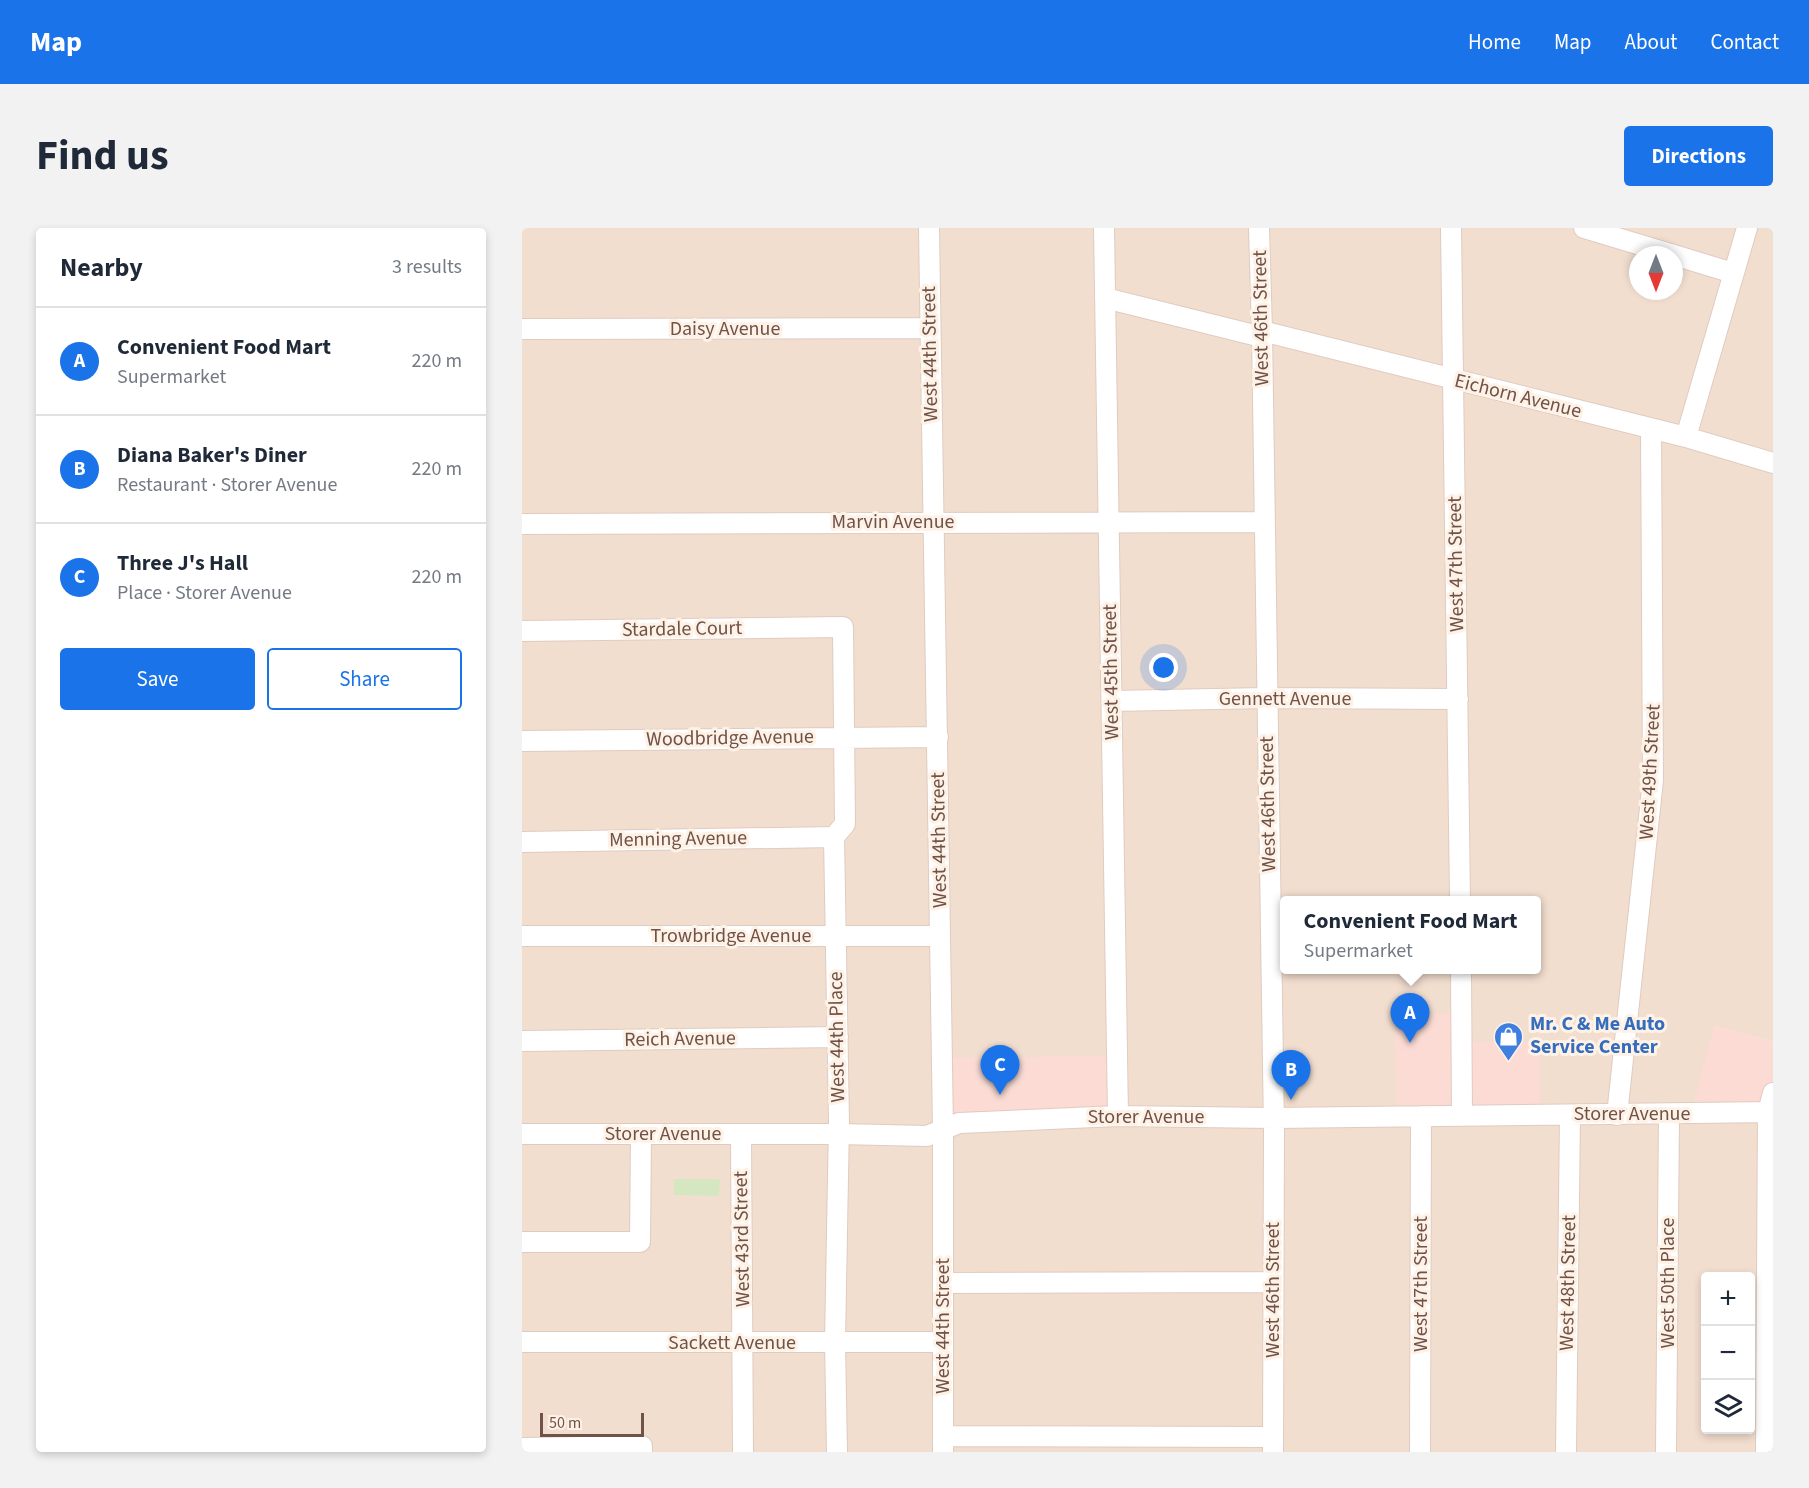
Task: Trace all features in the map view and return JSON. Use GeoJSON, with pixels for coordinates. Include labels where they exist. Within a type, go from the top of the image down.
{"type":"FeatureCollection","features":[{"type":"Feature","properties":{"kind":"street","name":"West 44th Street"},"geometry":{"type":"LineString","coordinates":[[929,228],[943,1129],[943,1444]]}},
{"type":"Feature","properties":{"kind":"street","name":"West 45th Street"},"geometry":{"type":"LineString","coordinates":[[1104,228],[1118,1116]]}},
{"type":"Feature","properties":{"kind":"street","name":"West 46th Street"},"geometry":{"type":"LineString","coordinates":[[1259,228],[1274,1118],[1273,1444]]}},
{"type":"Feature","properties":{"kind":"street","name":"West 47th Street"},"geometry":{"type":"LineString","coordinates":[[1451,228],[1460,896]]}},
{"type":"Feature","properties":{"kind":"street"},"geometry":{"type":"LineString","coordinates":[[1686,437],[1747,228]]}},
{"type":"Feature","properties":{"kind":"street"},"geometry":{"type":"LineString","coordinates":[[1591,229],[1645,246]]}},
{"type":"Feature","properties":{"kind":"street"},"geometry":{"type":"LineString","coordinates":[[1683,258],[1733,273]]}},
{"type":"Feature","properties":{"kind":"street","name":"Eichorn Avenue"},"geometry":{"type":"LineString","coordinates":[[1106,298],[1452,379],[1686,437],[1773,463]]}},
{"type":"Feature","properties":{"kind":"street","name":"Daisy Avenue"},"geometry":{"type":"LineString","coordinates":[[522,329],[929,328]]}},
{"type":"Feature","properties":{"kind":"street","name":"West 49th Street"},"geometry":{"type":"LineString","coordinates":[[1617,1114],[1654,768],[1651,429]]}},
{"type":"Feature","properties":{"kind":"street","name":"Marvin Avenue"},"geometry":{"type":"LineString","coordinates":[[522,524],[1264,522]]}},
{"type":"Feature","properties":{"kind":"street","name":"Stardale Court"},"geometry":{"type":"LineString","coordinates":[[522,631],[843,627]]}},
{"type":"Feature","properties":{"kind":"street","name":"West 44th Place"},"geometry":{"type":"LineString","coordinates":[[837,1452],[838,1037],[834,837],[845,824],[843,627]]}},
{"type":"Feature","properties":{"kind":"street","name":"Gennett Avenue"},"geometry":{"type":"LineString","coordinates":[[1112,701],[1266,698],[1458,699]]}},
{"type":"Feature","properties":{"kind":"street","name":"Woodbridge Avenue"},"geometry":{"type":"LineString","coordinates":[[522,741],[938,737]]}},
{"type":"Feature","properties":{"kind":"street","name":"Menning Avenue"},"geometry":{"type":"LineString","coordinates":[[522,842],[834,837]]}},
{"type":"Feature","properties":{"kind":"street","name":"Trowbridge Avenue"},"geometry":{"type":"LineString","coordinates":[[522,936],[940,936]]}},
{"type":"Feature","properties":{"kind":"street"},"geometry":{"type":"LineString","coordinates":[[1461,974],[1462,1114]]}},
{"type":"Feature","properties":{"kind":"street","name":"Reich Avenue"},"geometry":{"type":"LineString","coordinates":[[522,1041],[838,1037]]}},
{"type":"Feature","properties":{"kind":"street"},"geometry":{"type":"LineString","coordinates":[[1766,1452],[1770,1112],[1773,1093]]}},
{"type":"Feature","properties":{"kind":"street","name":"Storer Avenue"},"geometry":{"type":"LineString","coordinates":[[522,1134],[927,1136],[959,1123],[1118,1116],[1274,1118],[1770,1112]]}},
{"type":"Feature","properties":{"kind":"street","name":"West 48th Street"},"geometry":{"type":"LineString","coordinates":[[1566,1452],[1570,1114]]}},
{"type":"Feature","properties":{"kind":"street","name":"West 50th Place"},"geometry":{"type":"LineString","coordinates":[[1666,1452],[1669,1114]]}},
{"type":"Feature","properties":{"kind":"street","name":"West 47th Street"},"geometry":{"type":"LineString","coordinates":[[1420,1452],[1421,1116]]}},
{"type":"Feature","properties":{"kind":"street"},"geometry":{"type":"LineString","coordinates":[[522,1242],[640,1242],[641,1134]]}},
{"type":"Feature","properties":{"kind":"street","name":"West 43rd Street"},"geometry":{"type":"LineString","coordinates":[[741,1134],[743,1452]]}},
{"type":"Feature","properties":{"kind":"street"},"geometry":{"type":"LineString","coordinates":[[943,1283],[1274,1282]]}},
{"type":"Feature","properties":{"kind":"street","name":"Sackett Avenue"},"geometry":{"type":"LineString","coordinates":[[522,1342],[942,1342]]}},
{"type":"Feature","properties":{"kind":"street"},"geometry":{"type":"LineString","coordinates":[[943,1444],[1273,1444]]}},
{"type":"Feature","properties":{"kind":"street"},"geometry":{"type":"LineString","coordinates":[[522,1449],[642,1449]]}},
{"type":"Feature","properties":{"kind":"shaded area"},"geometry":{"type":"Polygon","coordinates":[[[522,228],[1773,228],[1773,1041],[1714,1026],[1773,1112],[1773,1452],[522,1452],[522,228]]]}},
{"type":"Feature","properties":{"kind":"shaded area"},"geometry":{"type":"Polygon","coordinates":[[[1395,1014],[1461,1014],[1462,1042],[1539,1042],[1540,1115],[1397,1116],[1395,1014]]]}},
{"type":"Feature","properties":{"kind":"shaded area"},"geometry":{"type":"Polygon","coordinates":[[[1714,1026],[1773,1041],[1773,1112],[1691,1114],[1714,1026]]]}},
{"type":"Feature","properties":{"kind":"shaded area"},"geometry":{"type":"Polygon","coordinates":[[[1117,1056],[1118,1116],[943,1129],[942,1058],[1117,1056]]]}},
{"type":"Feature","properties":{"kind":"green space"},"geometry":{"type":"Polygon","coordinates":[[[674,1179],[720,1179],[719,1196],[674,1195],[674,1179]]]}},
{"type":"Feature","properties":{"kind":"place","name":"Convenient Food Mart"},"geometry":{"type":"Point","coordinates":[1410,1043]}},
{"type":"Feature","properties":{"kind":"place","name":"Mr. C & Me Auto Service Center"},"geometry":{"type":"Point","coordinates":[1509,1062]}},
{"type":"Feature","properties":{"kind":"place","name":"Three J's Hall"},"geometry":{"type":"Point","coordinates":[1000,1095]}},
{"type":"Feature","properties":{"kind":"place","name":"Diana Baker's Diner"},"geometry":{"type":"Point","coordinates":[1291,1100]}}]}
